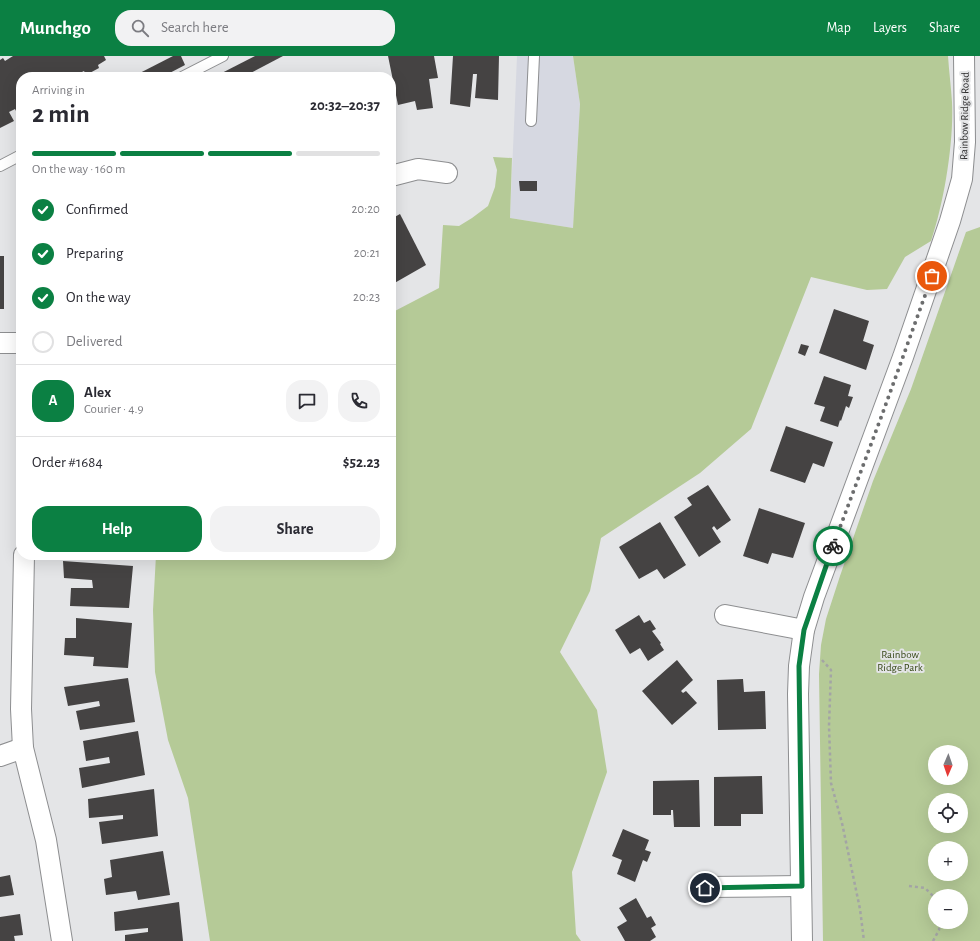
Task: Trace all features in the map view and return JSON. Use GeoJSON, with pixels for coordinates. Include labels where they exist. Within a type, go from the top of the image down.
{"type":"FeatureCollection","features":[{"type":"Feature","properties":{"kind":"street","name":"Rainbow Ridge Road"},"geometry":{"type":"LineString","coordinates":[[802,941],[798,694],[799,666],[804,630],[843,516],[904,358],[950,221],[973,142],[964,56]]}},
{"type":"Feature","properties":{"kind":"street"},"geometry":{"type":"LineString","coordinates":[[396,175],[418,169],[447,173]]}},
{"type":"Feature","properties":{"kind":"street"},"geometry":{"type":"LineString","coordinates":[[0,343],[16,343]]}},
{"type":"Feature","properties":{"kind":"street"},"geometry":{"type":"LineString","coordinates":[[24,560],[21,709],[23,748],[46,840],[62,941]]}},
{"type":"Feature","properties":{"kind":"street"},"geometry":{"type":"LineString","coordinates":[[725,615],[804,630]]}},
{"type":"Feature","properties":{"kind":"street"},"geometry":{"type":"LineString","coordinates":[[0,756],[23,748]]}},
{"type":"Feature","properties":{"kind":"street"},"geometry":{"type":"LineString","coordinates":[[705,888],[802,886]]}},
{"type":"Feature","properties":{"kind":"lane"},"geometry":{"type":"LineString","coordinates":[[192,72],[223,56]]}},
{"type":"Feature","properties":{"kind":"lane"},"geometry":{"type":"LineString","coordinates":[[531,121],[534,56]]}},
{"type":"Feature","properties":{"kind":"lane"},"geometry":{"type":"LineString","coordinates":[[0,166],[16,158]]}},
{"type":"Feature","properties":{"kind":"path"},"geometry":{"type":"LineString","coordinates":[[822,660],[831,670],[829,726],[831,783],[842,823],[860,909],[864,941]]}},
{"type":"Feature","properties":{"kind":"path"},"geometry":{"type":"LineString","coordinates":[[909,886],[925,888],[928,891]]}},
{"type":"Feature","properties":{"kind":"path"},"geometry":{"type":"LineString","coordinates":[[933,941],[939,929]]}},
{"type":"Feature","properties":{"kind":"shaded area"},"geometry":{"type":"Polygon","coordinates":[[[517,56],[573,56],[580,104],[573,228],[510,218],[517,56]]]}},
{"type":"Feature","properties":{"kind":"green space"},"geometry":{"type":"Polygon","coordinates":[[[573,56],[948,56],[952,102],[950,154],[944,191],[931,241],[905,257],[887,289],[867,290],[811,277],[751,429],[700,473],[601,538],[590,591],[560,652],[597,710],[607,772],[572,872],[576,934],[581,941],[210,941],[188,798],[168,740],[155,672],[153,610],[156,560],[396,560],[396,310],[439,288],[443,225],[459,226],[488,206],[495,187],[497,170],[493,157],[512,158],[510,218],[573,228],[580,104],[573,56]]]}},
{"type":"Feature","properties":{"kind":"green space","name":"Rainbow Ridge Park"},"geometry":{"type":"Polygon","coordinates":[[[980,227],[980,941],[823,941],[819,674],[821,645],[826,619],[873,481],[911,389],[966,232],[980,227]]]}},
{"type":"Feature","properties":{"kind":"building"},"geometry":{"type":"Polygon","coordinates":[[[13,56],[104,56],[106,60],[98,65],[99,68],[92,72],[16,72],[16,111],[15,109],[9,112],[14,121],[0,128],[0,60],[3,58],[5,61],[13,56]]]}},
{"type":"Feature","properties":{"kind":"building"},"geometry":{"type":"Polygon","coordinates":[[[173,56],[181,56],[185,65],[172,72],[142,72],[173,56]]]}},
{"type":"Feature","properties":{"kind":"building"},"geometry":{"type":"Polygon","coordinates":[[[255,56],[283,56],[253,72],[224,72],[255,56]]]}},
{"type":"Feature","properties":{"kind":"building"},"geometry":{"type":"Polygon","coordinates":[[[388,56],[434,56],[438,78],[429,79],[433,108],[417,110],[415,101],[398,105],[396,95],[396,72],[391,72],[388,56]]]}},
{"type":"Feature","properties":{"kind":"building"},"geometry":{"type":"Polygon","coordinates":[[[453,56],[499,56],[498,100],[475,98],[477,74],[473,74],[470,107],[450,104],[453,56]]]}},
{"type":"Feature","properties":{"kind":"building"},"geometry":{"type":"Polygon","coordinates":[[[519,181],[537,181],[537,191],[520,191],[519,181]]]}},
{"type":"Feature","properties":{"kind":"building"},"geometry":{"type":"Polygon","coordinates":[[[400,214],[426,265],[396,282],[396,216],[400,214]]]}},
{"type":"Feature","properties":{"kind":"building"},"geometry":{"type":"Polygon","coordinates":[[[0,256],[4,256],[4,309],[0,309],[0,256]]]}},
{"type":"Feature","properties":{"kind":"building"},"geometry":{"type":"Polygon","coordinates":[[[834,309],[869,321],[863,341],[874,345],[866,370],[819,353],[834,309]]]}},
{"type":"Feature","properties":{"kind":"building"},"geometry":{"type":"Polygon","coordinates":[[[801,344],[809,346],[805,356],[798,353],[801,344]]]}},
{"type":"Feature","properties":{"kind":"building"},"geometry":{"type":"Polygon","coordinates":[[[824,376],[851,385],[848,396],[853,397],[849,408],[846,406],[838,427],[820,421],[825,407],[814,404],[824,376]]]}},
{"type":"Feature","properties":{"kind":"building"},"geometry":{"type":"Polygon","coordinates":[[[786,426],[833,442],[824,467],[813,463],[805,483],[770,471],[786,426]]]}},
{"type":"Feature","properties":{"kind":"building"},"geometry":{"type":"Polygon","coordinates":[[[708,485],[731,520],[717,530],[714,526],[712,528],[721,542],[699,557],[674,517],[692,505],[687,498],[708,485]]]}},
{"type":"Feature","properties":{"kind":"building"},"geometry":{"type":"Polygon","coordinates":[[[759,508],[805,523],[793,558],[772,553],[768,564],[743,556],[759,508]]]}},
{"type":"Feature","properties":{"kind":"building"},"geometry":{"type":"Polygon","coordinates":[[[660,522],[686,565],[664,579],[657,569],[639,579],[619,547],[660,522]]]}},
{"type":"Feature","properties":{"kind":"building"},"geometry":{"type":"Polygon","coordinates":[[[63,561],[133,566],[129,608],[70,606],[71,588],[93,588],[92,580],[64,578],[63,561]]]}},
{"type":"Feature","properties":{"kind":"building"},"geometry":{"type":"Polygon","coordinates":[[[639,615],[644,623],[650,620],[656,629],[652,631],[661,643],[660,644],[664,650],[648,661],[640,648],[630,654],[615,630],[639,615]]]}},
{"type":"Feature","properties":{"kind":"building"},"geometry":{"type":"Polygon","coordinates":[[[76,618],[132,623],[128,668],[93,666],[94,657],[64,655],[65,638],[76,638],[76,618]]]}},
{"type":"Feature","properties":{"kind":"building"},"geometry":{"type":"Polygon","coordinates":[[[677,660],[693,680],[681,691],[683,693],[686,691],[697,703],[672,725],[642,691],[677,660]]]}},
{"type":"Feature","properties":{"kind":"building"},"geometry":{"type":"Polygon","coordinates":[[[128,678],[135,722],[80,730],[76,711],[100,706],[99,701],[68,706],[64,687],[128,678]]]}},
{"type":"Feature","properties":{"kind":"building"},"geometry":{"type":"Polygon","coordinates":[[[743,679],[744,692],[765,691],[766,729],[718,730],[717,680],[743,679]]]}},
{"type":"Feature","properties":{"kind":"building"},"geometry":{"type":"Polygon","coordinates":[[[138,731],[145,775],[82,788],[79,768],[110,763],[109,757],[86,761],[83,741],[138,731]]]}},
{"type":"Feature","properties":{"kind":"building"},"geometry":{"type":"Polygon","coordinates":[[[762,776],[763,814],[741,814],[741,826],[714,826],[714,777],[762,776]]]}},
{"type":"Feature","properties":{"kind":"building"},"geometry":{"type":"Polygon","coordinates":[[[699,780],[700,827],[674,827],[673,810],[671,810],[671,815],[653,815],[653,781],[699,780]]]}},
{"type":"Feature","properties":{"kind":"building"},"geometry":{"type":"Polygon","coordinates":[[[154,789],[158,836],[102,844],[99,822],[123,819],[123,815],[89,818],[88,799],[154,789]]]}},
{"type":"Feature","properties":{"kind":"building"},"geometry":{"type":"Polygon","coordinates":[[[623,829],[649,840],[645,850],[651,852],[647,862],[643,860],[635,882],[617,874],[622,860],[612,856],[623,829]]]}},
{"type":"Feature","properties":{"kind":"building"},"geometry":{"type":"Polygon","coordinates":[[[163,851],[170,895],[138,900],[136,891],[106,895],[104,879],[112,877],[110,860],[163,851]]]}},
{"type":"Feature","properties":{"kind":"building"},"geometry":{"type":"Polygon","coordinates":[[[10,875],[14,895],[0,897],[0,877],[10,875]]]}},
{"type":"Feature","properties":{"kind":"building"},"geometry":{"type":"Polygon","coordinates":[[[636,898],[647,918],[651,916],[656,925],[651,928],[656,937],[650,941],[625,941],[617,927],[627,921],[619,908],[636,898]]]}},
{"type":"Feature","properties":{"kind":"building"},"geometry":{"type":"Polygon","coordinates":[[[179,902],[183,941],[125,941],[125,935],[148,932],[148,928],[115,931],[114,912],[179,902]]]}},
{"type":"Feature","properties":{"kind":"building"},"geometry":{"type":"Polygon","coordinates":[[[20,914],[23,935],[14,936],[15,941],[0,941],[0,917],[20,914]]]}},
{"type":"Feature","properties":{"kind":"way so far"},"geometry":{"type":"LineString","coordinates":[[833,546],[843,516],[904,358],[932,276]]}},
{"type":"Feature","properties":{"kind":"route"},"geometry":{"type":"LineString","coordinates":[[705,888],[802,886],[798,694],[799,666],[804,630],[814,597],[833,546]]}}]}
